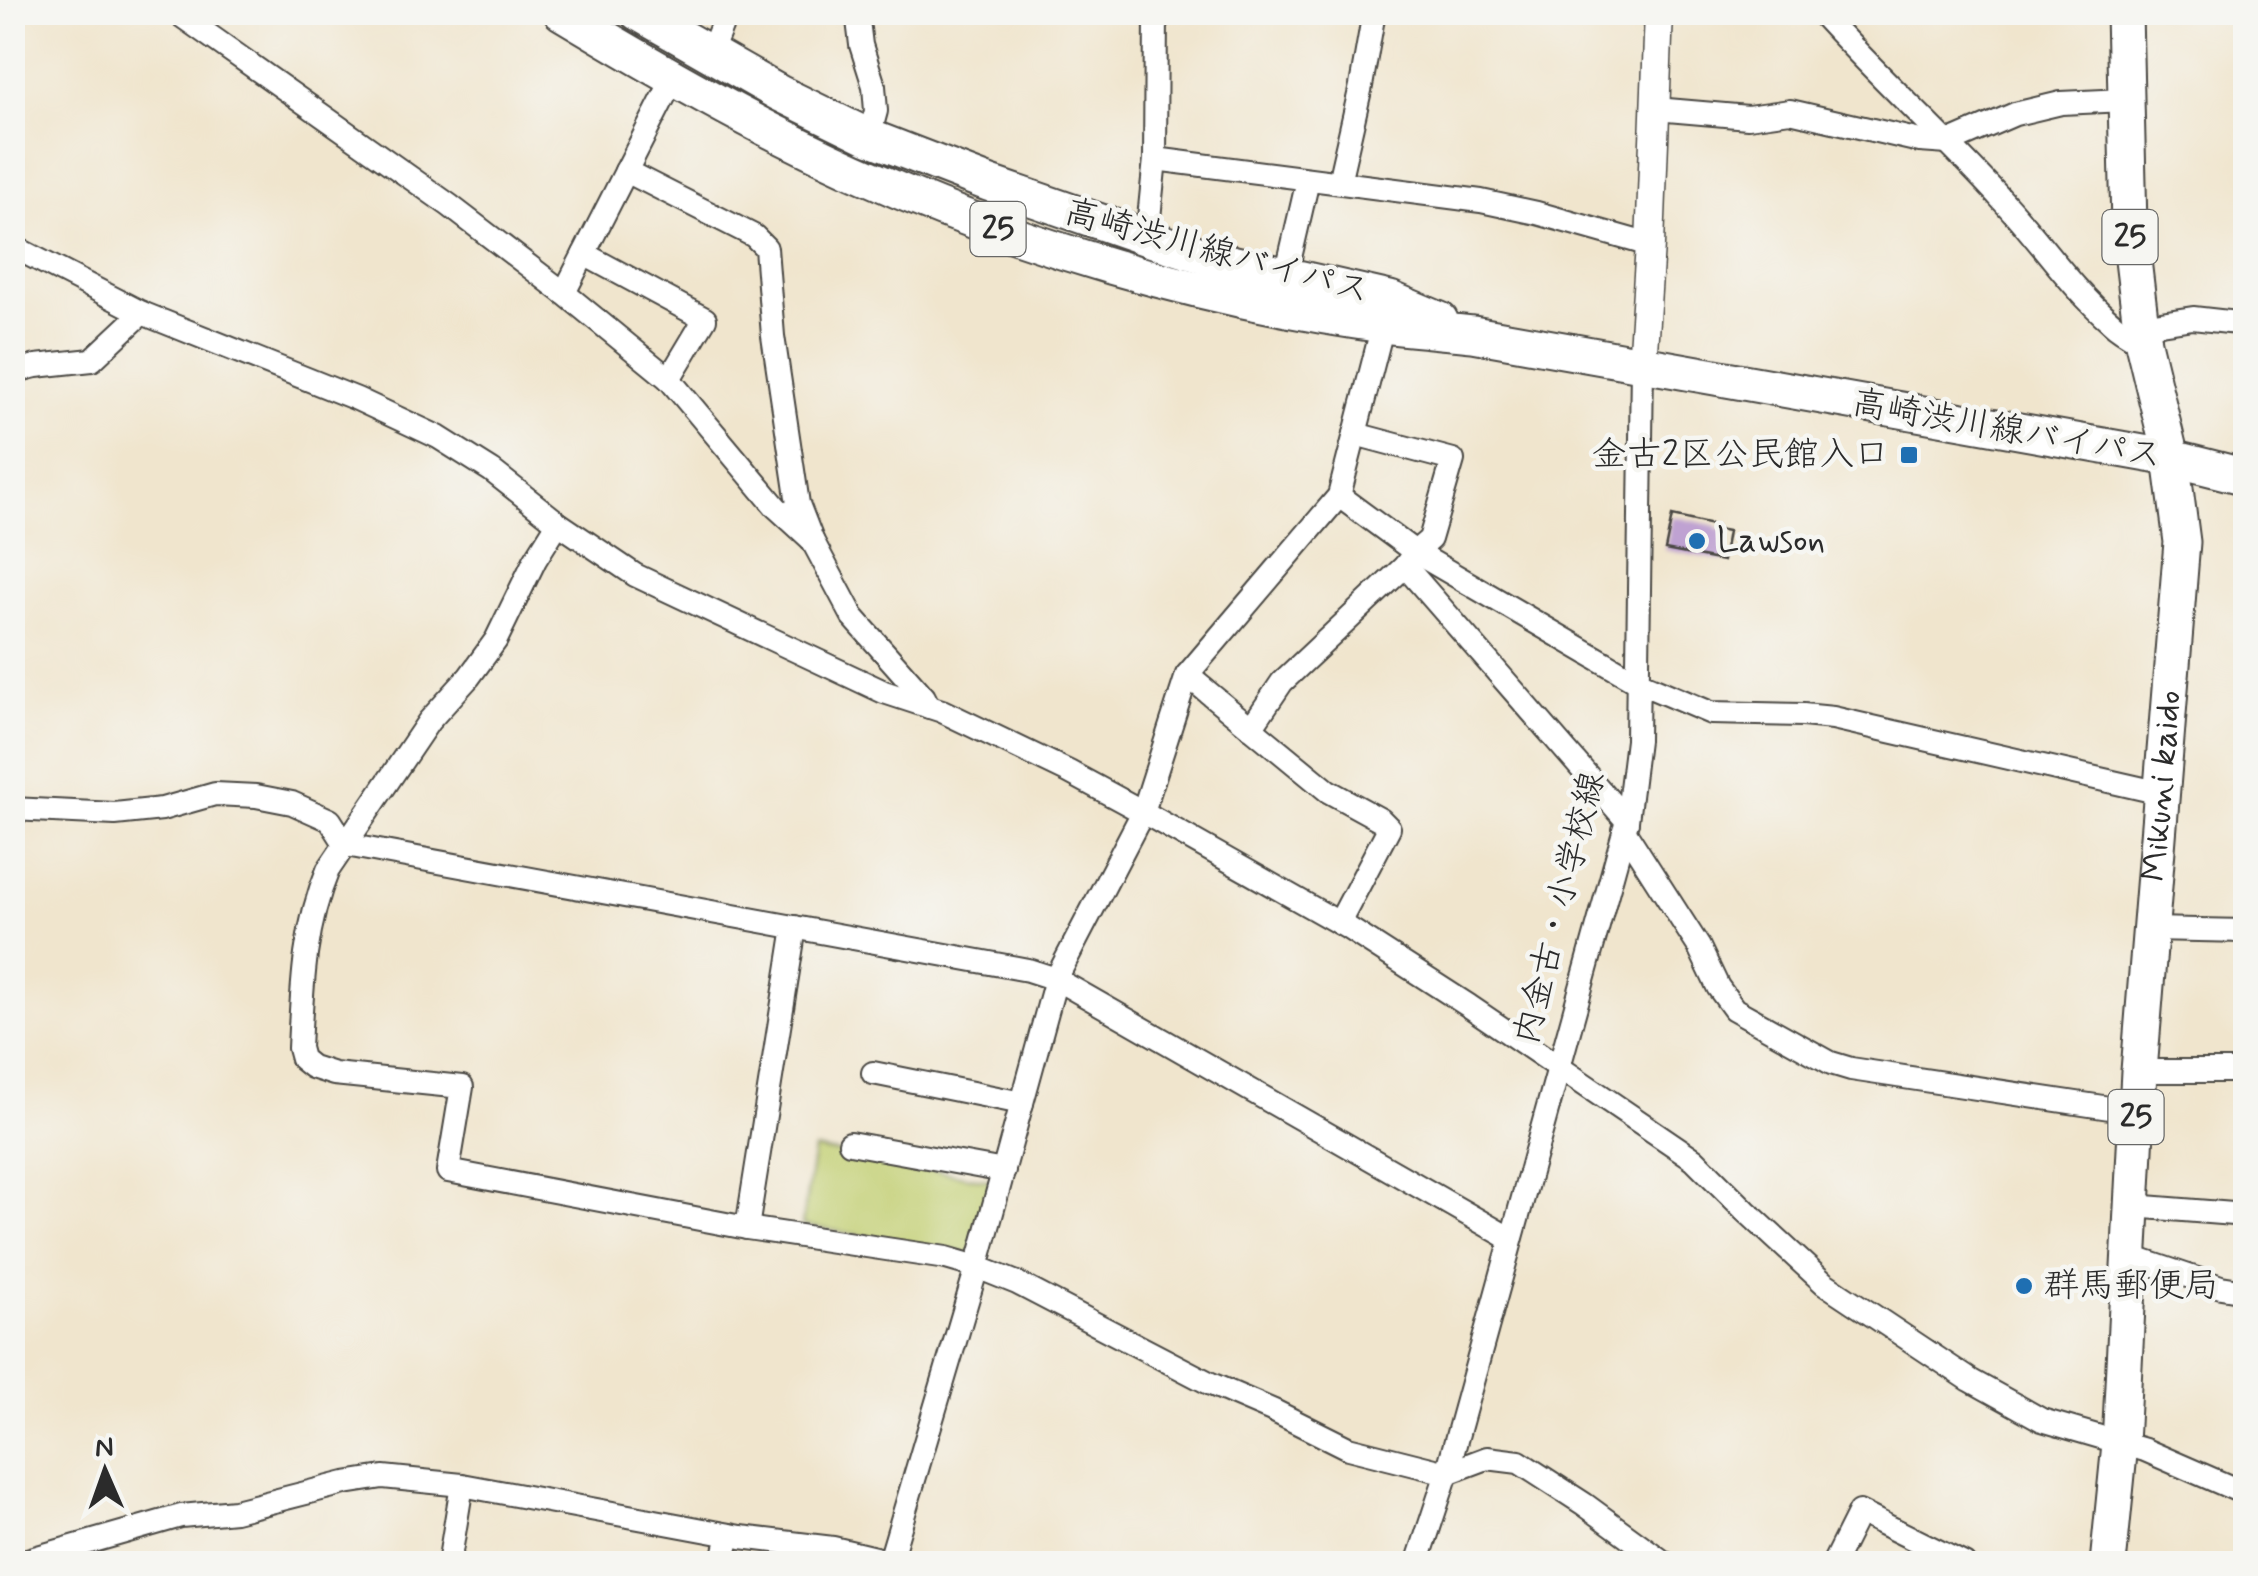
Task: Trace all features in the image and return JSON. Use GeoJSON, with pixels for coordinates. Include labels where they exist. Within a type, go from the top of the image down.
{"type":"FeatureCollection","features":[{"type":"Feature","properties":{"kind":"main road","name":"高崎渋川線バイパス"},"geometry":{"type":"LineString","coordinates":[[561,12],[673,79],[853,171],[982,224],[1143,275],[1382,325],[1473,334],[2170,458],[2246,476]]}},
{"type":"Feature","properties":{"kind":"main road","name":"高崎渋川線バイパス"},"geometry":{"type":"LineString","coordinates":[[637,12],[779,93],[869,137],[988,183],[1218,260],[1390,299],[1473,334]]}},
{"type":"Feature","properties":{"kind":"main road","name":"Mikuni kaido"},"geometry":{"type":"LineString","coordinates":[[2108,1564],[2120,1444],[2138,1071],[2182,542],[2170,458],[2142,335],[2129,227],[2124,12]]}},
{"type":"Feature","properties":{"kind":"street"},"geometry":{"type":"LineString","coordinates":[[176,12],[368,146],[564,292],[669,379],[776,507],[812,540]]}},
{"type":"Feature","properties":{"kind":"street"},"geometry":{"type":"LineString","coordinates":[[710,55],[727,12]]}},
{"type":"Feature","properties":{"kind":"street"},"geometry":{"type":"LineString","coordinates":[[857,12],[860,45],[874,86],[876,112],[869,137]]}},
{"type":"Feature","properties":{"kind":"street"},"geometry":{"type":"LineString","coordinates":[[1147,238],[1155,159],[1156,12]]}},
{"type":"Feature","properties":{"kind":"street"},"geometry":{"type":"LineString","coordinates":[[1339,182],[1374,12]]}},
{"type":"Feature","properties":{"kind":"street","name":"内金古・小学校線"},"geometry":{"type":"LineString","coordinates":[[1418,1564],[1626,826],[1637,740],[1642,366],[1659,12]]}},
{"type":"Feature","properties":{"kind":"street"},"geometry":{"type":"LineString","coordinates":[[1820,12],[2005,202],[2112,324],[2142,335],[2193,318],[2246,324]]}},
{"type":"Feature","properties":{"kind":"street"},"geometry":{"type":"LineString","coordinates":[[564,292],[673,79]]}},
{"type":"Feature","properties":{"kind":"street"},"geometry":{"type":"LineString","coordinates":[[1656,109],[1748,117],[1790,112],[1920,141],[1948,143],[2015,114],[2061,103],[2125,100]]}},
{"type":"Feature","properties":{"kind":"street"},"geometry":{"type":"LineString","coordinates":[[1155,159],[1481,201],[1650,244]]}},
{"type":"Feature","properties":{"kind":"street"},"geometry":{"type":"LineString","coordinates":[[626,170],[754,236],[766,248],[773,336],[798,504],[812,540],[854,617],[924,697],[928,707]]}},
{"type":"Feature","properties":{"kind":"street"},"geometry":{"type":"LineString","coordinates":[[1286,276],[1308,180]]}},
{"type":"Feature","properties":{"kind":"street"},"geometry":{"type":"LineString","coordinates":[[12,246],[142,313],[357,399],[438,437],[492,471],[558,524],[635,575],[807,658],[928,707],[1069,772],[1143,812],[1340,923],[1694,1158],[1824,1282],[1970,1380],[2042,1420],[2145,1450],[2246,1494]]}},
{"type":"Feature","properties":{"kind":"street"},"geometry":{"type":"LineString","coordinates":[[584,254],[705,320],[669,379]]}},
{"type":"Feature","properties":{"kind":"street"},"geometry":{"type":"LineString","coordinates":[[12,372],[92,360],[142,313]]}},
{"type":"Feature","properties":{"kind":"street"},"geometry":{"type":"LineString","coordinates":[[13,1564],[182,1516],[235,1511],[383,1477],[462,1486],[729,1534],[833,1548],[893,1562],[1056,979],[1143,812],[1187,675],[1339,496],[1382,325]]}},
{"type":"Feature","properties":{"kind":"street"},"geometry":{"type":"LineString","coordinates":[[1251,728],[1282,682],[1430,539],[1453,460],[1355,434]]}},
{"type":"Feature","properties":{"kind":"street"},"geometry":{"type":"LineString","coordinates":[[1339,496],[1410,559],[1626,826],[1734,1009],[1831,1063],[2136,1112]]}},
{"type":"Feature","properties":{"kind":"street"},"geometry":{"type":"LineString","coordinates":[[558,524],[535,560],[496,640],[429,720],[322,882],[302,977],[302,1059],[312,1068],[334,1074],[462,1088],[448,1171],[747,1228],[946,1258],[977,1267],[1017,1283],[1211,1384],[1348,1448],[1446,1474],[1487,1458],[1519,1462],[1666,1564]]}},
{"type":"Feature","properties":{"kind":"street"},"geometry":{"type":"LineString","coordinates":[[1410,559],[1638,682],[1712,712],[1833,718],[2161,793]]}},
{"type":"Feature","properties":{"kind":"street"},"geometry":{"type":"LineString","coordinates":[[1187,675],[1328,791],[1389,828],[1340,923]]}},
{"type":"Feature","properties":{"kind":"street"},"geometry":{"type":"LineString","coordinates":[[12,809],[116,814],[162,809],[215,794],[256,796],[292,803],[330,820],[346,845],[1028,970],[1056,979],[1511,1239]]}},
{"type":"Feature","properties":{"kind":"street"},"geometry":{"type":"LineString","coordinates":[[747,1228],[795,928]]}},
{"type":"Feature","properties":{"kind":"street"},"geometry":{"type":"LineString","coordinates":[[2150,930],[2246,931]]}},
{"type":"Feature","properties":{"kind":"street"},"geometry":{"type":"LineString","coordinates":[[2138,1071],[2246,1071]]}},
{"type":"Feature","properties":{"kind":"street"},"geometry":{"type":"LineString","coordinates":[[872,1074],[1022,1103]]}},
{"type":"Feature","properties":{"kind":"street"},"geometry":{"type":"LineString","coordinates":[[850,1143],[1004,1171]]}},
{"type":"Feature","properties":{"kind":"street"},"geometry":{"type":"LineString","coordinates":[[2133,1206],[2246,1215]]}},
{"type":"Feature","properties":{"kind":"street"},"geometry":{"type":"LineString","coordinates":[[2129,1256],[2221,1287],[2246,1291]]}},
{"type":"Feature","properties":{"kind":"street"},"geometry":{"type":"LineString","coordinates":[[449,1564],[462,1486]]}},
{"type":"Feature","properties":{"kind":"street"},"geometry":{"type":"LineString","coordinates":[[1833,1564],[1860,1512],[1964,1564]]}},
{"type":"Feature","properties":{"kind":"street"},"geometry":{"type":"LineString","coordinates":[[722,1564],[729,1534]]}},
{"type":"Feature","properties":{"kind":"green space"},"geometry":{"type":"Polygon","coordinates":[[[814,1149],[993,1181],[975,1251],[968,1254],[802,1225],[814,1149]]]}},
{"type":"Feature","properties":{"kind":"building","name":"Lawson"},"geometry":{"type":"Polygon","coordinates":[[[1672,516],[1728,531],[1723,561],[1665,550],[1672,516]]]}},
{"type":"Feature","properties":{"kind":"place","name":"金古2区公民館入口"},"geometry":{"type":"Point","coordinates":[1909,455]}},
{"type":"Feature","properties":{"kind":"place","name":"Lawson"},"geometry":{"type":"Point","coordinates":[1697,541]}},
{"type":"Feature","properties":{"kind":"place","name":"群馬郵便局"},"geometry":{"type":"Point","coordinates":[2024,1286]}}]}
